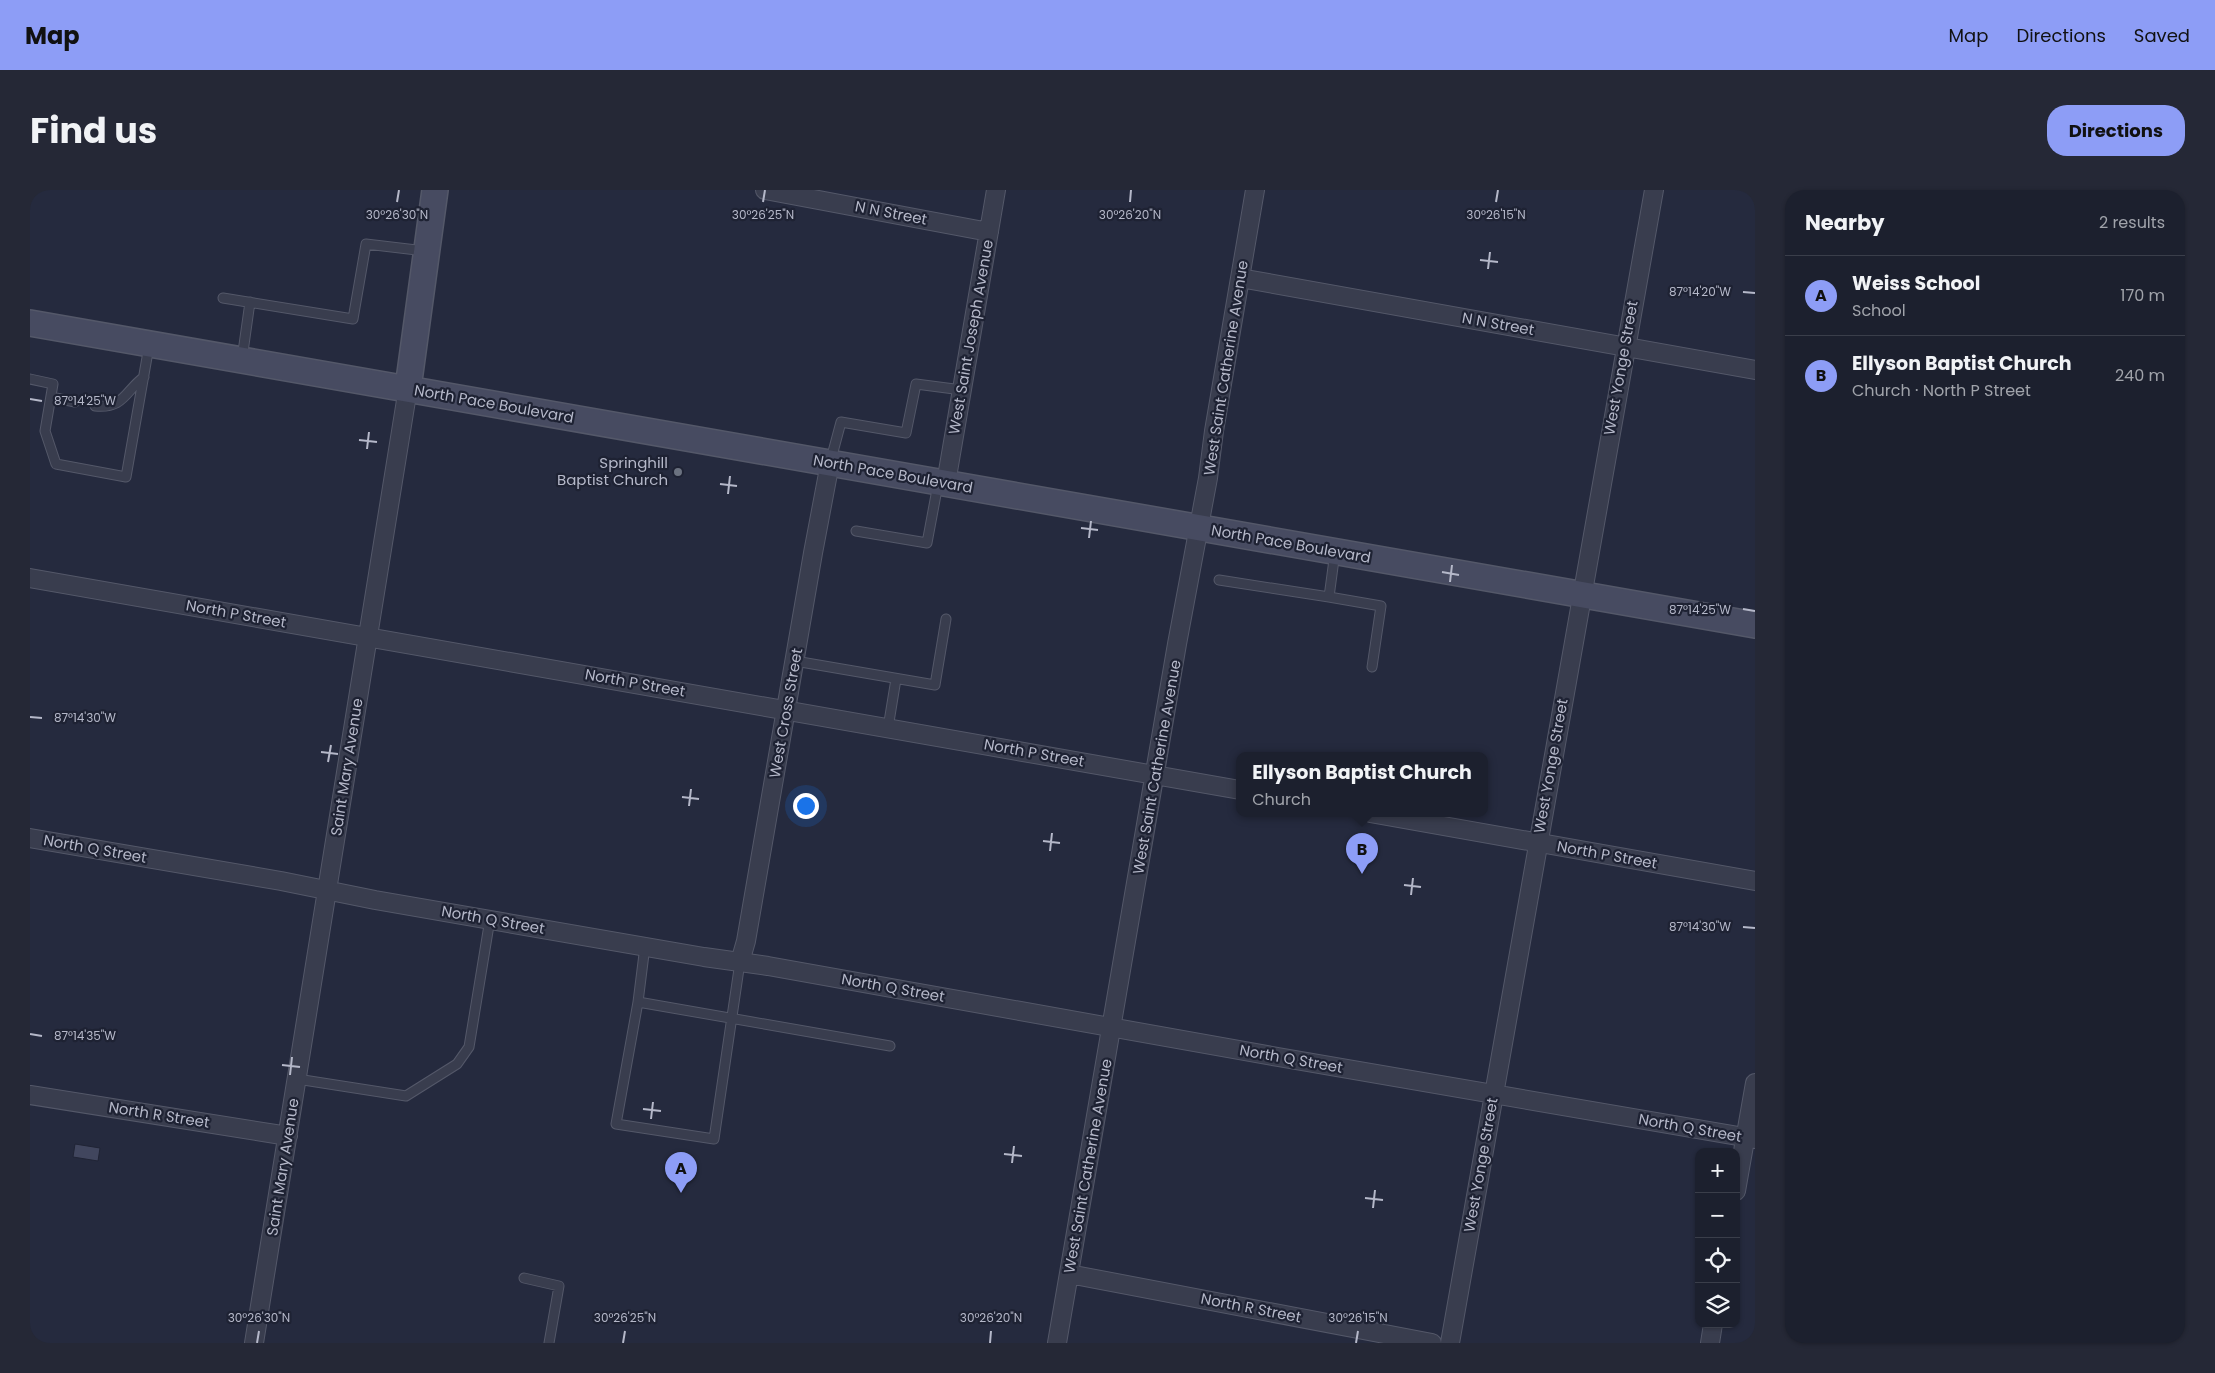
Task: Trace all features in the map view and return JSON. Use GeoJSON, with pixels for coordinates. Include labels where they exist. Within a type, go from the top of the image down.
{"type":"FeatureCollection","features":[{"type":"Feature","properties":{"kind":"main road","name":"Saint Mary Avenue"},"geometry":{"type":"LineString","coordinates":[[408,388],[435,190]]}},
{"type":"Feature","properties":{"kind":"main road","name":"North Pace Boulevard"},"geometry":{"type":"LineString","coordinates":[[30,323],[1755,625]]}},
{"type":"Feature","properties":{"kind":"street","name":"N N Street"},"geometry":{"type":"LineString","coordinates":[[765,190],[988,232]]}},
{"type":"Feature","properties":{"kind":"street","name":"West Saint Joseph Avenue"},"geometry":{"type":"LineString","coordinates":[[942,483],[962,390],[996,190]]}},
{"type":"Feature","properties":{"kind":"street","name":"West Saint Catherine Avenue"},"geometry":{"type":"LineString","coordinates":[[1057,1343],[1199,528],[1255,190]]}},
{"type":"Feature","properties":{"kind":"street","name":"West Yonge Street"},"geometry":{"type":"LineString","coordinates":[[1450,1343],[1654,190]]}},
{"type":"Feature","properties":{"kind":"street","name":"N N Street"},"geometry":{"type":"LineString","coordinates":[[1240,278],[1755,370]]}},
{"type":"Feature","properties":{"kind":"street","name":"Saint Mary Avenue"},"geometry":{"type":"LineString","coordinates":[[254,1343],[408,388]]}},
{"type":"Feature","properties":{"kind":"street","name":"West Cross Street"},"geometry":{"type":"LineString","coordinates":[[740,962],[746,941],[830,463]]}},
{"type":"Feature","properties":{"kind":"street","name":"North P Street"},"geometry":{"type":"LineString","coordinates":[[30,578],[1236,789]]}},
{"type":"Feature","properties":{"kind":"street","name":"North P Street"},"geometry":{"type":"LineString","coordinates":[[1392,817],[1755,881]]}},
{"type":"Feature","properties":{"kind":"street","name":"North Q Street"},"geometry":{"type":"LineString","coordinates":[[30,838],[1750,1138]]}},
{"type":"Feature","properties":{"kind":"street"},"geometry":{"type":"LineString","coordinates":[[1740,1175],[1750,1138],[1755,1083]]}},
{"type":"Feature","properties":{"kind":"street","name":"North R Street"},"geometry":{"type":"LineString","coordinates":[[30,1095],[288,1136]]}},
{"type":"Feature","properties":{"kind":"street","name":"North R Street"},"geometry":{"type":"LineString","coordinates":[[1070,1274],[1432,1343]]}},
{"type":"Feature","properties":{"kind":"street"},"geometry":{"type":"LineString","coordinates":[[1710,1343],[1712,1328]]}},
{"type":"Feature","properties":{"kind":"lane"},"geometry":{"type":"LineString","coordinates":[[223,298],[353,319],[366,244],[427,251]]}},
{"type":"Feature","properties":{"kind":"lane"},"geometry":{"type":"LineString","coordinates":[[242,360],[250,302]]}},
{"type":"Feature","properties":{"kind":"lane"},"geometry":{"type":"LineString","coordinates":[[30,379],[53,384],[45,431],[56,464],[126,477],[150,344]]}},
{"type":"Feature","properties":{"kind":"lane"},"geometry":{"type":"LineString","coordinates":[[95,406],[108,408],[125,399],[136,382],[144,376]]}},
{"type":"Feature","properties":{"kind":"lane"},"geometry":{"type":"LineString","coordinates":[[830,463],[841,422],[906,433],[916,384],[962,390]]}},
{"type":"Feature","properties":{"kind":"lane"},"geometry":{"type":"LineString","coordinates":[[51,397],[75,402]]}},
{"type":"Feature","properties":{"kind":"lane"},"geometry":{"type":"LineString","coordinates":[[856,530],[927,543],[942,483]]}},
{"type":"Feature","properties":{"kind":"lane"},"geometry":{"type":"LineString","coordinates":[[1329,597],[1335,552]]}},
{"type":"Feature","properties":{"kind":"lane"},"geometry":{"type":"LineString","coordinates":[[1219,580],[1381,606],[1372,667]]}},
{"type":"Feature","properties":{"kind":"lane"},"geometry":{"type":"LineString","coordinates":[[795,661],[935,685],[946,619]]}},
{"type":"Feature","properties":{"kind":"lane"},"geometry":{"type":"LineString","coordinates":[[888,728],[896,679]]}},
{"type":"Feature","properties":{"kind":"lane"},"geometry":{"type":"LineString","coordinates":[[297,1078],[406,1096],[457,1064],[469,1047],[490,919]]}},
{"type":"Feature","properties":{"kind":"lane"},"geometry":{"type":"LineString","coordinates":[[645,946],[638,1002],[616,1124],[714,1139],[740,962]]}},
{"type":"Feature","properties":{"kind":"lane"},"geometry":{"type":"LineString","coordinates":[[638,1002],[890,1046]]}},
{"type":"Feature","properties":{"kind":"lane"},"geometry":{"type":"LineString","coordinates":[[524,1278],[559,1286],[550,1343]]}},
{"type":"Feature","properties":{"kind":"building"},"geometry":{"type":"Polygon","coordinates":[[[75,1144],[100,1148],[98,1161],[73,1157],[75,1144]]]}},
{"type":"Feature","properties":{"kind":"place","name":"Springhill Baptist Church"},"geometry":{"type":"Point","coordinates":[678,472]}},
{"type":"Feature","properties":{"kind":"place","name":"Ellyson Baptist Church"},"geometry":{"type":"Point","coordinates":[1362,874]}},
{"type":"Feature","properties":{"kind":"place","name":"Weiss School"},"geometry":{"type":"Point","coordinates":[681,1193]}}]}
